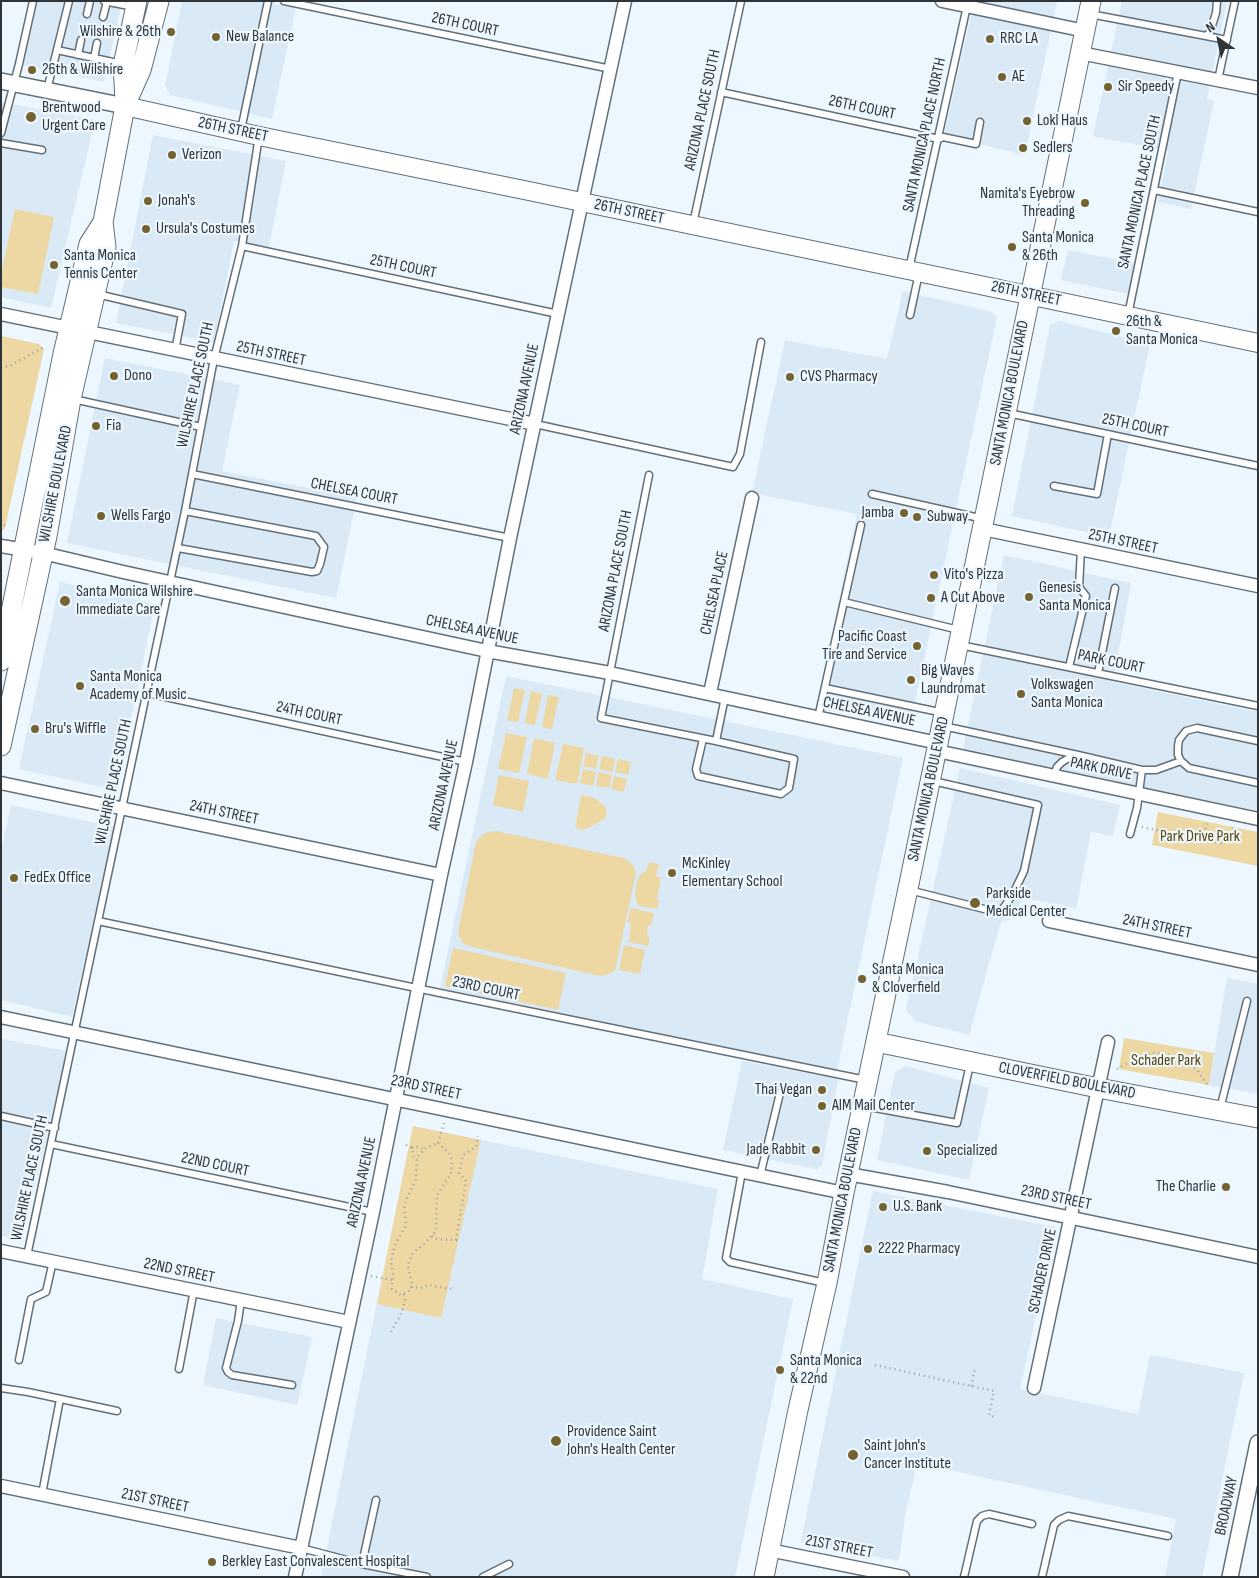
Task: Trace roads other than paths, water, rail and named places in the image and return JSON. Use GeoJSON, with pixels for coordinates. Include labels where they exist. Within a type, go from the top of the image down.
{"type":"FeatureCollection","features":[{"type":"Feature","properties":{"kind":"main road","name":"WILSHIRE BOULEVARD"},"geometry":{"type":"LineString","coordinates":[[1,661],[6,620],[24,550],[44,444],[78,329],[96,293],[106,247],[103,222],[125,106],[141,70],[158,1]]}},
{"type":"Feature","properties":{"kind":"main road","name":"WILSHIRE BOULEVARD"},"geometry":{"type":"LineString","coordinates":[[125,106],[123,64],[136,4]]}},
{"type":"Feature","properties":{"kind":"main road","name":"SANTA MONICA BOULEVARD"},"geometry":{"type":"LineString","coordinates":[[764,1577],[798,1410],[827,1283],[862,1105],[931,781],[1088,15]]}},
{"type":"Feature","properties":{"kind":"main road","name":"26TH STREET"},"geometry":{"type":"LineString","coordinates":[[125,106],[260,136],[1258,344]]}},
{"type":"Feature","properties":{"kind":"main road","name":"WILSHIRE BOULEVARD"},"geometry":{"type":"LineString","coordinates":[[1,746],[64,447],[72,399],[78,329],[89,244],[103,222]]}},
{"type":"Feature","properties":{"kind":"main road"},"geometry":{"type":"LineString","coordinates":[[44,444],[64,447]]}},
{"type":"Feature","properties":{"kind":"main road","name":"CLOVERFIELD BOULEVARD"},"geometry":{"type":"LineString","coordinates":[[876,1042],[1098,1088],[1258,1118]]}},
{"type":"Feature","properties":{"kind":"street","name":"ARIZONA AVENUE"},"geometry":{"type":"LineString","coordinates":[[295,1577],[373,1212],[441,875],[466,762],[510,538],[625,1]]}},
{"type":"Feature","properties":{"kind":"street"},"geometry":{"type":"LineString","coordinates":[[947,2],[992,9],[1088,15]]}},
{"type":"Feature","properties":{"kind":"street"},"geometry":{"type":"LineString","coordinates":[[1080,53],[1258,88]]}},
{"type":"Feature","properties":{"kind":"street","name":"26TH STREET"},"geometry":{"type":"LineString","coordinates":[[7,82],[125,106]]}},
{"type":"Feature","properties":{"kind":"street","name":"25TH STREET"},"geometry":{"type":"LineString","coordinates":[[1,314],[535,424]]}},
{"type":"Feature","properties":{"kind":"street","name":"CHELSEA PLACE"},"geometry":{"type":"LineString","coordinates":[[710,694],[752,498]]}},
{"type":"Feature","properties":{"kind":"street","name":"25TH STREET"},"geometry":{"type":"LineString","coordinates":[[984,524],[1081,549],[1258,586]]}},
{"type":"Feature","properties":{"kind":"street","name":"CHELSEA AVENUE"},"geometry":{"type":"LineString","coordinates":[[1,546],[43,553],[487,651],[610,673],[818,718],[940,733]]}},
{"type":"Feature","properties":{"kind":"street","name":"PARK DRIVE"},"geometry":{"type":"LineString","coordinates":[[940,733],[1054,776],[1258,819]]}},
{"type":"Feature","properties":{"kind":"street","name":"24TH STREET"},"geometry":{"type":"LineString","coordinates":[[1,783],[441,875]]}},
{"type":"Feature","properties":{"kind":"street","name":"24TH STREET"},"geometry":{"type":"LineString","coordinates":[[1049,921],[1258,964]]}},
{"type":"Feature","properties":{"kind":"street","name":"23RD STREET"},"geometry":{"type":"LineString","coordinates":[[1,1016],[844,1193]]}},
{"type":"Feature","properties":{"kind":"street","name":"SCHADER DRIVE"},"geometry":{"type":"LineString","coordinates":[[1034,1388],[1072,1218],[1108,1042]]}},
{"type":"Feature","properties":{"kind":"street","name":"23RD STREET"},"geometry":{"type":"LineString","coordinates":[[848,1174],[948,1192],[1258,1257]]}},
{"type":"Feature","properties":{"kind":"street","name":"22ND STREET"},"geometry":{"type":"LineString","coordinates":[[1,1251],[349,1322]]}},
{"type":"Feature","properties":{"kind":"street","name":"BROADWAY"},"geometry":{"type":"LineString","coordinates":[[1230,1577],[1249,1498],[1258,1443]]}},
{"type":"Feature","properties":{"kind":"street","name":"21ST STREET"},"geometry":{"type":"LineString","coordinates":[[1,1486],[301,1548]]}},
{"type":"Feature","properties":{"kind":"street","name":"21ST STREET"},"geometry":{"type":"LineString","coordinates":[[769,1550],[903,1577]]}},
{"type":"Feature","properties":{"kind":"lane"},"geometry":{"type":"LineString","coordinates":[[1,133],[7,82],[19,64],[33,1]]}},
{"type":"Feature","properties":{"kind":"lane"},"geometry":{"type":"LineString","coordinates":[[47,90],[69,1]]}},
{"type":"Feature","properties":{"kind":"lane"},"geometry":{"type":"LineString","coordinates":[[87,14],[90,1]]}},
{"type":"Feature","properties":{"kind":"lane"},"geometry":{"type":"LineString","coordinates":[[241,132],[268,1]]}},
{"type":"Feature","properties":{"kind":"lane","name":"26TH COURT"},"geometry":{"type":"LineString","coordinates":[[284,1],[611,69]]}},
{"type":"Feature","properties":{"kind":"lane","name":"ARIZONA PLACE SOUTH"},"geometry":{"type":"LineString","coordinates":[[692,225],[741,1]]}},
{"type":"Feature","properties":{"kind":"lane"},"geometry":{"type":"LineString","coordinates":[[1206,36],[1210,32],[1216,13],[1217,1]]}},
{"type":"Feature","properties":{"kind":"lane"},"geometry":{"type":"LineString","coordinates":[[1218,80],[1235,1]]}},
{"type":"Feature","properties":{"kind":"lane"},"geometry":{"type":"LineString","coordinates":[[103,17],[105,2],[136,4]]}},
{"type":"Feature","properties":{"kind":"lane","name":"SANTA MONICA PLACE NORTH"},"geometry":{"type":"LineString","coordinates":[[910,315],[914,271],[967,6]]}},
{"type":"Feature","properties":{"kind":"lane"},"geometry":{"type":"LineString","coordinates":[[1088,15],[1227,40]]}},
{"type":"Feature","properties":{"kind":"lane"},"geometry":{"type":"LineString","coordinates":[[78,55],[81,40]]}},
{"type":"Feature","properties":{"kind":"lane"},"geometry":{"type":"LineString","coordinates":[[94,58],[97,43]]}},
{"type":"Feature","properties":{"kind":"lane"},"geometry":{"type":"LineString","coordinates":[[57,50],[123,64]]}},
{"type":"Feature","properties":{"kind":"lane","name":"SANTA MONICA PLACE SOUTH"},"geometry":{"type":"LineString","coordinates":[[1128,317],[1178,72]]}},
{"type":"Feature","properties":{"kind":"lane","name":"26TH COURT"},"geometry":{"type":"LineString","coordinates":[[721,92],[939,139],[943,137],[976,144],[980,122]]}},
{"type":"Feature","properties":{"kind":"lane","name":"WILSHIRE PLACE SOUTH"},"geometry":{"type":"LineString","coordinates":[[27,1256],[178,548],[214,359],[242,246],[260,136]]}},
{"type":"Feature","properties":{"kind":"lane"},"geometry":{"type":"LineString","coordinates":[[1,143],[42,150]]}},
{"type":"Feature","properties":{"kind":"lane"},"geometry":{"type":"LineString","coordinates":[[1154,190],[1258,212]]}},
{"type":"Feature","properties":{"kind":"lane","name":"25TH COURT"},"geometry":{"type":"LineString","coordinates":[[242,246],[558,314]]}},
{"type":"Feature","properties":{"kind":"lane"},"geometry":{"type":"LineString","coordinates":[[96,293],[182,314],[175,350]]}},
{"type":"Feature","properties":{"kind":"lane"},"geometry":{"type":"LineString","coordinates":[[535,424],[734,466],[740,454],[761,342]]}},
{"type":"Feature","properties":{"kind":"lane"},"geometry":{"type":"LineString","coordinates":[[72,399],[201,427]]}},
{"type":"Feature","properties":{"kind":"lane","name":"25TH COURT"},"geometry":{"type":"LineString","coordinates":[[1006,413],[1258,466]]}},
{"type":"Feature","properties":{"kind":"lane"},"geometry":{"type":"LineString","coordinates":[[1054,486],[1097,494],[1108,434]]}},
{"type":"Feature","properties":{"kind":"lane","name":"CHELSEA COURT"},"geometry":{"type":"LineString","coordinates":[[192,474],[510,538]]}},
{"type":"Feature","properties":{"kind":"lane","name":"ARIZONA PLACE SOUTH"},"geometry":{"type":"LineString","coordinates":[[649,475],[601,718],[703,739]]}},
{"type":"Feature","properties":{"kind":"lane"},"geometry":{"type":"LineString","coordinates":[[872,494],[984,524]]}},
{"type":"Feature","properties":{"kind":"lane"},"geometry":{"type":"LineString","coordinates":[[178,548],[312,572],[317,571],[324,547],[316,536],[185,511]]}},
{"type":"Feature","properties":{"kind":"lane"},"geometry":{"type":"LineString","coordinates":[[818,718],[861,524]]}},
{"type":"Feature","properties":{"kind":"lane"},"geometry":{"type":"LineString","coordinates":[[1069,668],[1086,596],[1079,587],[1081,549]]}},
{"type":"Feature","properties":{"kind":"lane"},"geometry":{"type":"LineString","coordinates":[[1098,673],[1115,588]]}},
{"type":"Feature","properties":{"kind":"lane","name":"PARK COURT"},"geometry":{"type":"LineString","coordinates":[[844,602],[960,638],[1069,668],[1258,706]]}},
{"type":"Feature","properties":{"kind":"lane"},"geometry":{"type":"LineString","coordinates":[[825,688],[940,733],[1078,755],[1142,770],[1156,770],[1181,761]]}},
{"type":"Feature","properties":{"kind":"lane","name":"24TH COURT"},"geometry":{"type":"LineString","coordinates":[[147,693],[466,762]]}},
{"type":"Feature","properties":{"kind":"lane"},"geometry":{"type":"LineString","coordinates":[[716,741],[725,697]]}},
{"type":"Feature","properties":{"kind":"lane"},"geometry":{"type":"LineString","coordinates":[[1258,741],[1203,728],[1192,728],[1186,731],[1179,740],[1178,755],[1181,761],[1194,769],[1258,783]]}},
{"type":"Feature","properties":{"kind":"lane"},"geometry":{"type":"LineString","coordinates":[[703,739],[794,759],[789,788],[781,794],[698,776],[696,769],[703,739]]}},
{"type":"Feature","properties":{"kind":"lane"},"geometry":{"type":"LineString","coordinates":[[1054,776],[1057,767],[1062,762],[1078,755]]}},
{"type":"Feature","properties":{"kind":"lane"},"geometry":{"type":"LineString","coordinates":[[1130,834],[1142,770]]}},
{"type":"Feature","properties":{"kind":"lane"},"geometry":{"type":"LineString","coordinates":[[908,889],[1000,913],[1013,894],[1024,871],[1038,805],[931,781]]}},
{"type":"Feature","properties":{"kind":"lane","name":"23RD COURT"},"geometry":{"type":"LineString","coordinates":[[98,921],[419,989],[868,1080]]}},
{"type":"Feature","properties":{"kind":"lane"},"geometry":{"type":"LineString","coordinates":[[1220,1110],[1247,1001]]}},
{"type":"Feature","properties":{"kind":"lane"},"geometry":{"type":"LineString","coordinates":[[862,1105],[957,1123],[970,1062]]}},
{"type":"Feature","properties":{"kind":"lane"},"geometry":{"type":"LineString","coordinates":[[760,1176],[780,1093]]}},
{"type":"Feature","properties":{"kind":"lane"},"geometry":{"type":"LineString","coordinates":[[1,1116],[54,1128]]}},
{"type":"Feature","properties":{"kind":"lane","name":"22ND COURT"},"geometry":{"type":"LineString","coordinates":[[51,1144],[373,1212]]}},
{"type":"Feature","properties":{"kind":"lane"},"geometry":{"type":"LineString","coordinates":[[742,1172],[726,1258],[730,1262],[827,1283]]}},
{"type":"Feature","properties":{"kind":"lane"},"geometry":{"type":"LineString","coordinates":[[19,1360],[31,1299],[46,1292],[53,1261]]}},
{"type":"Feature","properties":{"kind":"lane"},"geometry":{"type":"LineString","coordinates":[[179,1369],[194,1290]]}},
{"type":"Feature","properties":{"kind":"lane"},"geometry":{"type":"LineString","coordinates":[[241,1300],[238,1321],[226,1368],[228,1372],[232,1375],[292,1385]]}},
{"type":"Feature","properties":{"kind":"lane"},"geometry":{"type":"LineString","coordinates":[[1,1388],[117,1411]]}},
{"type":"Feature","properties":{"kind":"lane"},"geometry":{"type":"LineString","coordinates":[[42,1494],[60,1399]]}},
{"type":"Feature","properties":{"kind":"lane"},"geometry":{"type":"LineString","coordinates":[[362,1564],[376,1500]]}},
{"type":"Feature","properties":{"kind":"lane"},"geometry":{"type":"LineString","coordinates":[[964,1577],[978,1521],[982,1516],[989,1514],[1032,1524]]}},
{"type":"Feature","properties":{"kind":"lane"},"geometry":{"type":"LineString","coordinates":[[1042,1577],[1054,1525],[1059,1520],[1068,1516],[1168,1536]]}},
{"type":"Feature","properties":{"kind":"lane"},"geometry":{"type":"LineString","coordinates":[[301,1548],[362,1564],[427,1577]]}},
{"type":"Feature","properties":{"kind":"lane"},"geometry":{"type":"LineString","coordinates":[[483,1577],[509,1564]]}},
{"type":"Feature","properties":{"kind":"place","name":"Wilshire & 26th"},"geometry":{"type":"Point","coordinates":[171,32]}},
{"type":"Feature","properties":{"kind":"place","name":"New Balance"},"geometry":{"type":"Point","coordinates":[216,37]}},
{"type":"Feature","properties":{"kind":"place","name":"RRC LA"},"geometry":{"type":"Point","coordinates":[990,39]}},
{"type":"Feature","properties":{"kind":"place","name":"26th & Wilshire"},"geometry":{"type":"Point","coordinates":[32,70]}},
{"type":"Feature","properties":{"kind":"place","name":"AE"},"geometry":{"type":"Point","coordinates":[1002,77]}},
{"type":"Feature","properties":{"kind":"place","name":"Sir Speedy"},"geometry":{"type":"Point","coordinates":[1108,87]}},
{"type":"Feature","properties":{"kind":"place","name":"Brentwood Urgent Care"},"geometry":{"type":"Point","coordinates":[31,117]}},
{"type":"Feature","properties":{"kind":"place","name":"Lokl Haus"},"geometry":{"type":"Point","coordinates":[1027,121]}},
{"type":"Feature","properties":{"kind":"place","name":"Sedlers"},"geometry":{"type":"Point","coordinates":[1023,148]}},
{"type":"Feature","properties":{"kind":"place","name":"Verizon"},"geometry":{"type":"Point","coordinates":[172,155]}},
{"type":"Feature","properties":{"kind":"place","name":"Jonah's"},"geometry":{"type":"Point","coordinates":[148,201]}},
{"type":"Feature","properties":{"kind":"place","name":"Namita's Eyebrow Threading"},"geometry":{"type":"Point","coordinates":[1085,203]}},
{"type":"Feature","properties":{"kind":"place","name":"Ursula's Costumes"},"geometry":{"type":"Point","coordinates":[146,229]}},
{"type":"Feature","properties":{"kind":"place","name":"Santa Monica & 26th"},"geometry":{"type":"Point","coordinates":[1012,247]}},
{"type":"Feature","properties":{"kind":"place","name":"Santa Monica Tennis Center"},"geometry":{"type":"Point","coordinates":[54,265]}},
{"type":"Feature","properties":{"kind":"place","name":"26th & Santa Monica"},"geometry":{"type":"Point","coordinates":[1116,331]}},
{"type":"Feature","properties":{"kind":"place","name":"Dono"},"geometry":{"type":"Point","coordinates":[114,376]}},
{"type":"Feature","properties":{"kind":"place","name":"CVS Pharmacy"},"geometry":{"type":"Point","coordinates":[790,377]}},
{"type":"Feature","properties":{"kind":"place","name":"Fia"},"geometry":{"type":"Point","coordinates":[96,426]}},
{"type":"Feature","properties":{"kind":"place","name":"Jamba"},"geometry":{"type":"Point","coordinates":[904,513]}},
{"type":"Feature","properties":{"kind":"place","name":"Wells Fargo"},"geometry":{"type":"Point","coordinates":[101,516]}},
{"type":"Feature","properties":{"kind":"place","name":"Subway"},"geometry":{"type":"Point","coordinates":[917,517]}},
{"type":"Feature","properties":{"kind":"place","name":"Vito's Pizza"},"geometry":{"type":"Point","coordinates":[934,575]}},
{"type":"Feature","properties":{"kind":"place","name":"Genesis Santa Monica"},"geometry":{"type":"Point","coordinates":[1029,597]}},
{"type":"Feature","properties":{"kind":"place","name":"A Cut Above"},"geometry":{"type":"Point","coordinates":[931,598]}},
{"type":"Feature","properties":{"kind":"place","name":"Santa Monica Wilshire Immediate Care"},"geometry":{"type":"Point","coordinates":[65,601]}},
{"type":"Feature","properties":{"kind":"place","name":"Pacific Coast Tire and Service"},"geometry":{"type":"Point","coordinates":[917,646]}},
{"type":"Feature","properties":{"kind":"place","name":"Big Waves Laundromat"},"geometry":{"type":"Point","coordinates":[911,680]}},
{"type":"Feature","properties":{"kind":"place","name":"Santa Monica Academy of Music"},"geometry":{"type":"Point","coordinates":[80,686]}},
{"type":"Feature","properties":{"kind":"place","name":"Volkswagen Santa Monica"},"geometry":{"type":"Point","coordinates":[1021,694]}},
{"type":"Feature","properties":{"kind":"place","name":"Bru's Wiffle"},"geometry":{"type":"Point","coordinates":[35,729]}},
{"type":"Feature","properties":{"kind":"place","name":"McKinley Elementary School"},"geometry":{"type":"Point","coordinates":[672,873]}},
{"type":"Feature","properties":{"kind":"place","name":"FedEx Office"},"geometry":{"type":"Point","coordinates":[14,878]}},
{"type":"Feature","properties":{"kind":"place","name":"Parkside Medical Center"},"geometry":{"type":"Point","coordinates":[975,903]}},
{"type":"Feature","properties":{"kind":"place","name":"Santa Monica & Cloverfield"},"geometry":{"type":"Point","coordinates":[862,979]}},
{"type":"Feature","properties":{"kind":"place","name":"Thai Vegan"},"geometry":{"type":"Point","coordinates":[822,1090]}},
{"type":"Feature","properties":{"kind":"place","name":"AIM Mail Center"},"geometry":{"type":"Point","coordinates":[822,1106]}},
{"type":"Feature","properties":{"kind":"place","name":"Jade Rabbit"},"geometry":{"type":"Point","coordinates":[816,1150]}},
{"type":"Feature","properties":{"kind":"place","name":"Specialized"},"geometry":{"type":"Point","coordinates":[927,1151]}},
{"type":"Feature","properties":{"kind":"place","name":"The Charlie"},"geometry":{"type":"Point","coordinates":[1226,1187]}},
{"type":"Feature","properties":{"kind":"place","name":"U.S. Bank"},"geometry":{"type":"Point","coordinates":[883,1207]}},
{"type":"Feature","properties":{"kind":"place","name":"2222 Pharmacy"},"geometry":{"type":"Point","coordinates":[868,1249]}},
{"type":"Feature","properties":{"kind":"place","name":"Santa Monica & 22nd"},"geometry":{"type":"Point","coordinates":[780,1370]}},
{"type":"Feature","properties":{"kind":"place","name":"Providence Saint John's Health Center"},"geometry":{"type":"Point","coordinates":[556,1441]}},
{"type":"Feature","properties":{"kind":"place","name":"Saint John's Cancer Institute"},"geometry":{"type":"Point","coordinates":[853,1455]}},
{"type":"Feature","properties":{"kind":"place","name":"Berkley East Convalescent Hospital"},"geometry":{"type":"Point","coordinates":[212,1562]}},
{"type":"Feature","properties":{"kind":"park label","name":"Park Drive Park"},"geometry":{"type":"Point","coordinates":[1200,837]}},
{"type":"Feature","properties":{"kind":"park label","name":"Schader Park"},"geometry":{"type":"Point","coordinates":[1166,1061]}}]}
